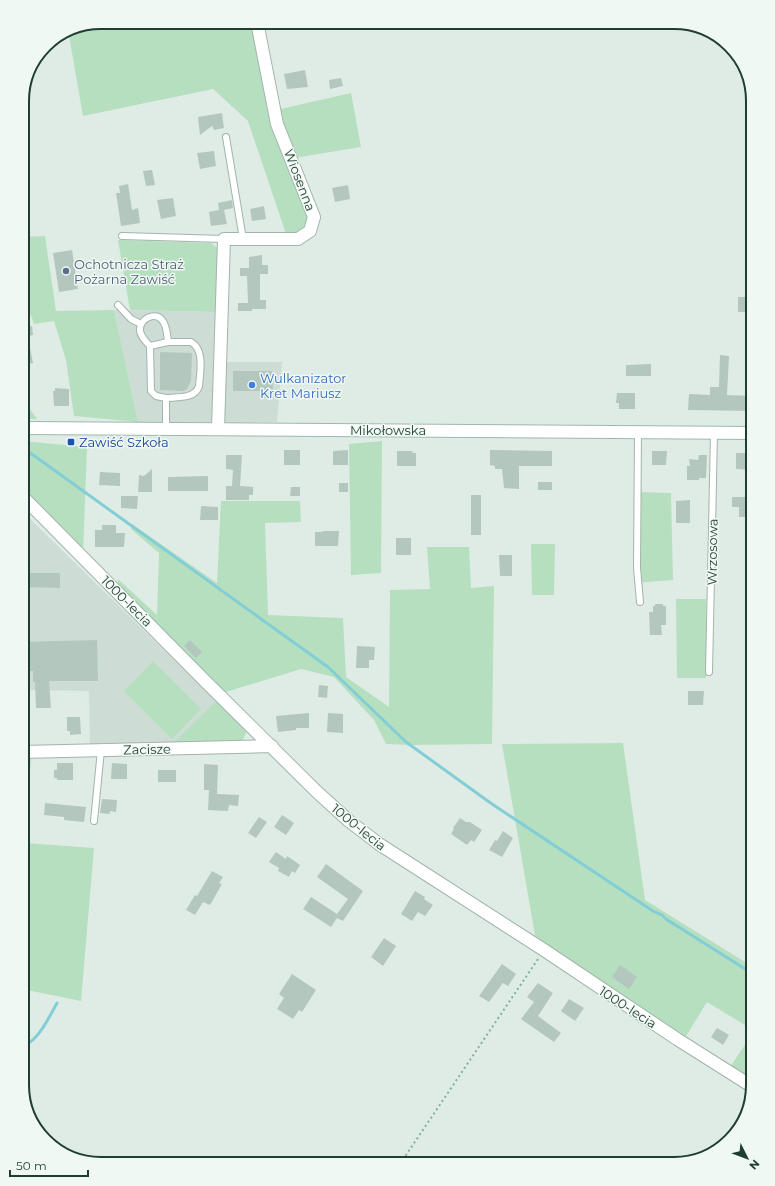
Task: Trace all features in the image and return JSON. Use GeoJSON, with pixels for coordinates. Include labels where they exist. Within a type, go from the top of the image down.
{"type":"FeatureCollection","features":[{"type":"Feature","properties":{"kind":"street","name":"Wiosenna"},"geometry":{"type":"LineString","coordinates":[[224,239],[298,239],[310,231],[314,217],[277,124],[258,29]]}},
{"type":"Feature","properties":{"kind":"street"},"geometry":{"type":"LineString","coordinates":[[218,429],[224,239]]}},
{"type":"Feature","properties":{"kind":"street","name":"Mikołowska"},"geometry":{"type":"LineString","coordinates":[[29,428],[746,433]]}},
{"type":"Feature","properties":{"kind":"street","name":"1000-lecia"},"geometry":{"type":"LineString","coordinates":[[29,503],[316,791],[349,821],[379,844],[746,1083]]}},
{"type":"Feature","properties":{"kind":"street","name":"Zacisze"},"geometry":{"type":"LineString","coordinates":[[29,752],[272,746]]}},
{"type":"Feature","properties":{"kind":"lane"},"geometry":{"type":"LineString","coordinates":[[226,137],[243,239]]}},
{"type":"Feature","properties":{"kind":"lane"},"geometry":{"type":"LineString","coordinates":[[122,236],[224,239]]}},
{"type":"Feature","properties":{"kind":"lane"},"geometry":{"type":"LineString","coordinates":[[118,305],[130,319],[140,324]]}},
{"type":"Feature","properties":{"kind":"lane"},"geometry":{"type":"LineString","coordinates":[[150,346],[168,342],[191,342],[197,348],[200,357],[198,390],[191,395],[166,398],[156,396],[151,391],[150,346],[143,339],[140,331],[140,324],[145,318],[151,316],[158,317],[162,320],[165,326],[168,342]]}},
{"type":"Feature","properties":{"kind":"lane"},"geometry":{"type":"LineString","coordinates":[[166,398],[166,429]]}},
{"type":"Feature","properties":{"kind":"lane"},"geometry":{"type":"LineString","coordinates":[[638,432],[637,568],[640,602]]}},
{"type":"Feature","properties":{"kind":"lane","name":"Wrzosowa"},"geometry":{"type":"LineString","coordinates":[[709,672],[714,433]]}},
{"type":"Feature","properties":{"kind":"lane"},"geometry":{"type":"LineString","coordinates":[[94,821],[101,750]]}},
{"type":"Feature","properties":{"kind":"path"},"geometry":{"type":"LineString","coordinates":[[405,1157],[544,950]]}},
{"type":"Feature","properties":{"kind":"shaded area"},"geometry":{"type":"Polygon","coordinates":[[[114,310],[216,312],[215,422],[138,422],[114,310]]]}},
{"type":"Feature","properties":{"kind":"shaded area"},"geometry":{"type":"Polygon","coordinates":[[[224,362],[282,362],[277,422],[221,423],[224,362]]]}},
{"type":"Feature","properties":{"kind":"shaded area"},"geometry":{"type":"Polygon","coordinates":[[[29,518],[216,701],[172,744],[90,745],[89,691],[29,690],[29,518]]]}},
{"type":"Feature","properties":{"kind":"green space"},"geometry":{"type":"Polygon","coordinates":[[[96,29],[256,29],[270,111],[311,216],[309,228],[297,234],[286,234],[248,121],[213,89],[83,116],[69,36],[87,30],[96,29]]]}},
{"type":"Feature","properties":{"kind":"green space"},"geometry":{"type":"Polygon","coordinates":[[[351,93],[361,147],[294,158],[276,110],[351,93]]]}},
{"type":"Feature","properties":{"kind":"green space"},"geometry":{"type":"Polygon","coordinates":[[[45,236],[56,311],[114,310],[138,422],[74,416],[66,360],[54,321],[34,324],[31,315],[29,315],[29,237],[45,236]]]}},
{"type":"Feature","properties":{"kind":"green space"},"geometry":{"type":"Polygon","coordinates":[[[118,240],[211,243],[219,249],[216,312],[130,310],[118,240]]]}},
{"type":"Feature","properties":{"kind":"green space"},"geometry":{"type":"Polygon","coordinates":[[[29,408],[37,419],[29,419],[29,408]]]}},
{"type":"Feature","properties":{"kind":"green space"},"geometry":{"type":"Polygon","coordinates":[[[382,441],[381,573],[351,575],[349,444],[382,441]]]}},
{"type":"Feature","properties":{"kind":"green space"},"geometry":{"type":"Polygon","coordinates":[[[29,442],[87,447],[83,554],[29,497],[29,442]]]}},
{"type":"Feature","properties":{"kind":"green space"},"geometry":{"type":"Polygon","coordinates":[[[637,492],[671,493],[673,580],[634,583],[637,492]]]}},
{"type":"Feature","properties":{"kind":"green space"},"geometry":{"type":"Polygon","coordinates":[[[221,501],[300,501],[301,522],[265,523],[268,615],[343,618],[346,677],[389,707],[390,590],[430,589],[427,547],[469,547],[471,588],[494,586],[492,744],[386,744],[374,720],[334,677],[301,669],[226,692],[211,681],[117,585],[118,579],[157,615],[159,553],[131,529],[132,524],[217,583],[221,501]]]}},
{"type":"Feature","properties":{"kind":"green space"},"geometry":{"type":"Polygon","coordinates":[[[531,544],[555,544],[554,595],[532,595],[531,544]]]}},
{"type":"Feature","properties":{"kind":"green space"},"geometry":{"type":"Polygon","coordinates":[[[676,599],[706,599],[706,678],[677,678],[676,599]]]}},
{"type":"Feature","properties":{"kind":"green space"},"geometry":{"type":"Polygon","coordinates":[[[153,661],[201,709],[172,739],[124,691],[153,661]]]}},
{"type":"Feature","properties":{"kind":"green space"},"geometry":{"type":"Polygon","coordinates":[[[216,701],[245,728],[246,733],[243,739],[237,744],[172,744],[216,701]]]}},
{"type":"Feature","properties":{"kind":"green space"},"geometry":{"type":"Polygon","coordinates":[[[623,743],[645,900],[746,963],[746,1026],[707,1002],[685,1038],[536,941],[502,744],[623,743]]]}},
{"type":"Feature","properties":{"kind":"green space"},"geometry":{"type":"Polygon","coordinates":[[[29,756],[31,756],[29,791],[29,756]]]}},
{"type":"Feature","properties":{"kind":"green space"},"geometry":{"type":"Polygon","coordinates":[[[29,843],[94,848],[81,1001],[29,990],[29,843]]]}},
{"type":"Feature","properties":{"kind":"green space"},"geometry":{"type":"Polygon","coordinates":[[[746,1043],[746,1077],[730,1067],[746,1043]]]}},
{"type":"Feature","properties":{"kind":"building"},"geometry":{"type":"Polygon","coordinates":[[[305,70],[308,87],[287,89],[284,74],[305,70]]]}},
{"type":"Feature","properties":{"kind":"building"},"geometry":{"type":"Polygon","coordinates":[[[341,78],[343,86],[330,89],[329,80],[341,78]]]}},
{"type":"Feature","properties":{"kind":"building"},"geometry":{"type":"Polygon","coordinates":[[[222,113],[224,128],[214,130],[212,126],[200,135],[198,117],[222,113]]]}},
{"type":"Feature","properties":{"kind":"building"},"geometry":{"type":"Polygon","coordinates":[[[214,151],[216,166],[200,169],[197,153],[214,151]]]}},
{"type":"Feature","properties":{"kind":"building"},"geometry":{"type":"Polygon","coordinates":[[[152,170],[155,185],[146,186],[143,171],[152,170]]]}},
{"type":"Feature","properties":{"kind":"building"},"geometry":{"type":"Polygon","coordinates":[[[128,184],[132,210],[138,208],[140,223],[121,226],[116,193],[120,193],[119,186],[128,184]]]}},
{"type":"Feature","properties":{"kind":"building"},"geometry":{"type":"Polygon","coordinates":[[[348,185],[350,199],[335,202],[332,188],[348,185]]]}},
{"type":"Feature","properties":{"kind":"building"},"geometry":{"type":"Polygon","coordinates":[[[173,198],[176,216],[161,219],[157,200],[173,198]]]}},
{"type":"Feature","properties":{"kind":"building"},"geometry":{"type":"Polygon","coordinates":[[[232,200],[233,208],[224,210],[227,224],[211,226],[209,212],[219,210],[218,203],[232,200]]]}},
{"type":"Feature","properties":{"kind":"building"},"geometry":{"type":"Polygon","coordinates":[[[264,206],[266,219],[252,221],[250,209],[264,206]]]}},
{"type":"Feature","properties":{"kind":"building","name":"Ochotnicza Straż Pożarna Zawiść"},"geometry":{"type":"Polygon","coordinates":[[[72,250],[78,289],[59,292],[53,253],[72,250]]]}},
{"type":"Feature","properties":{"kind":"building"},"geometry":{"type":"Polygon","coordinates":[[[262,255],[262,265],[268,265],[268,274],[260,274],[260,300],[266,300],[266,309],[238,311],[238,303],[248,303],[247,276],[240,276],[240,268],[249,268],[249,257],[262,255]]]}},
{"type":"Feature","properties":{"kind":"building"},"geometry":{"type":"Polygon","coordinates":[[[738,297],[746,297],[746,312],[738,312],[738,297]]]}},
{"type":"Feature","properties":{"kind":"building"},"geometry":{"type":"Polygon","coordinates":[[[32,326],[33,335],[29,336],[29,327],[32,326]]]}},
{"type":"Feature","properties":{"kind":"building"},"geometry":{"type":"Polygon","coordinates":[[[29,348],[33,363],[29,364],[29,348]]]}},
{"type":"Feature","properties":{"kind":"building"},"geometry":{"type":"Polygon","coordinates":[[[160,352],[192,353],[191,381],[187,389],[183,391],[160,390],[160,352]]]}},
{"type":"Feature","properties":{"kind":"building"},"geometry":{"type":"Polygon","coordinates":[[[720,355],[729,356],[727,395],[746,396],[746,411],[688,410],[689,394],[710,395],[710,387],[719,387],[720,355]]]}},
{"type":"Feature","properties":{"kind":"building"},"geometry":{"type":"Polygon","coordinates":[[[651,364],[651,376],[626,376],[626,365],[651,364]]]}},
{"type":"Feature","properties":{"kind":"building"},"geometry":{"type":"Polygon","coordinates":[[[233,371],[272,371],[273,391],[233,391],[233,371]]]}},
{"type":"Feature","properties":{"kind":"building"},"geometry":{"type":"Polygon","coordinates":[[[55,388],[69,389],[69,406],[54,406],[53,391],[55,391],[55,388]]]}},
{"type":"Feature","properties":{"kind":"building"},"geometry":{"type":"Polygon","coordinates":[[[617,393],[635,393],[635,409],[619,409],[619,403],[616,403],[617,393]]]}},
{"type":"Feature","properties":{"kind":"building"},"geometry":{"type":"Polygon","coordinates":[[[284,450],[300,450],[300,465],[284,465],[284,450]]]}},
{"type":"Feature","properties":{"kind":"building"},"geometry":{"type":"Polygon","coordinates":[[[348,450],[348,465],[333,465],[333,451],[348,450]]]}},
{"type":"Feature","properties":{"kind":"building"},"geometry":{"type":"Polygon","coordinates":[[[490,450],[552,451],[552,466],[519,466],[519,489],[504,488],[502,469],[495,469],[495,466],[490,465],[490,450]]]}},
{"type":"Feature","properties":{"kind":"building"},"geometry":{"type":"Polygon","coordinates":[[[397,451],[412,451],[413,453],[416,453],[416,466],[397,466],[397,451]]]}},
{"type":"Feature","properties":{"kind":"building"},"geometry":{"type":"Polygon","coordinates":[[[652,451],[667,451],[666,465],[652,465],[652,451]]]}},
{"type":"Feature","properties":{"kind":"building"},"geometry":{"type":"Polygon","coordinates":[[[736,453],[746,453],[746,470],[736,469],[736,453]]]}},
{"type":"Feature","properties":{"kind":"building"},"geometry":{"type":"Polygon","coordinates":[[[226,455],[242,455],[240,486],[253,487],[253,495],[249,495],[249,500],[226,500],[226,486],[232,486],[233,470],[226,469],[226,455]]]}},
{"type":"Feature","properties":{"kind":"building"},"geometry":{"type":"Polygon","coordinates":[[[699,455],[707,455],[706,478],[699,478],[699,480],[687,480],[687,466],[690,466],[689,459],[698,460],[699,455]]]}},
{"type":"Feature","properties":{"kind":"building"},"geometry":{"type":"Polygon","coordinates":[[[152,469],[152,492],[138,492],[139,475],[144,476],[152,469]]]}},
{"type":"Feature","properties":{"kind":"building"},"geometry":{"type":"Polygon","coordinates":[[[100,472],[120,473],[120,486],[99,485],[100,472]]]}},
{"type":"Feature","properties":{"kind":"building"},"geometry":{"type":"Polygon","coordinates":[[[208,476],[208,491],[168,491],[168,477],[208,476]]]}},
{"type":"Feature","properties":{"kind":"building"},"geometry":{"type":"Polygon","coordinates":[[[538,482],[552,482],[552,490],[538,490],[538,482]]]}},
{"type":"Feature","properties":{"kind":"building"},"geometry":{"type":"Polygon","coordinates":[[[339,483],[348,483],[348,492],[339,492],[339,483]]]}},
{"type":"Feature","properties":{"kind":"building"},"geometry":{"type":"Polygon","coordinates":[[[291,487],[300,487],[300,496],[290,496],[291,487]]]}},
{"type":"Feature","properties":{"kind":"building"},"geometry":{"type":"Polygon","coordinates":[[[471,495],[481,495],[481,535],[471,535],[471,495]]]}},
{"type":"Feature","properties":{"kind":"building"},"geometry":{"type":"Polygon","coordinates":[[[121,496],[138,496],[137,509],[121,508],[121,496]]]}},
{"type":"Feature","properties":{"kind":"building"},"geometry":{"type":"Polygon","coordinates":[[[732,497],[746,497],[746,517],[739,517],[739,507],[732,507],[732,497]]]}},
{"type":"Feature","properties":{"kind":"building"},"geometry":{"type":"Polygon","coordinates":[[[690,500],[690,523],[676,523],[676,501],[690,500]]]}},
{"type":"Feature","properties":{"kind":"building"},"geometry":{"type":"Polygon","coordinates":[[[201,506],[218,507],[218,520],[200,520],[201,506]]]}},
{"type":"Feature","properties":{"kind":"building"},"geometry":{"type":"Polygon","coordinates":[[[102,525],[116,525],[116,533],[125,533],[124,547],[95,547],[95,530],[102,530],[102,525]]]}},
{"type":"Feature","properties":{"kind":"building"},"geometry":{"type":"Polygon","coordinates":[[[339,531],[338,546],[315,546],[315,532],[339,531]]]}},
{"type":"Feature","properties":{"kind":"building"},"geometry":{"type":"Polygon","coordinates":[[[396,538],[411,538],[411,555],[396,555],[396,538]]]}},
{"type":"Feature","properties":{"kind":"building"},"geometry":{"type":"Polygon","coordinates":[[[499,555],[512,555],[512,576],[500,576],[499,555]]]}},
{"type":"Feature","properties":{"kind":"building"},"geometry":{"type":"Polygon","coordinates":[[[60,573],[60,588],[29,587],[30,574],[60,573]]]}},
{"type":"Feature","properties":{"kind":"building"},"geometry":{"type":"Polygon","coordinates":[[[655,604],[663,604],[663,606],[666,606],[666,625],[661,625],[662,635],[650,635],[649,612],[653,612],[653,606],[655,606],[655,604]]]}},
{"type":"Feature","properties":{"kind":"building"},"geometry":{"type":"Polygon","coordinates":[[[97,640],[98,681],[49,681],[51,708],[36,708],[33,671],[29,671],[29,642],[97,640]]]}},
{"type":"Feature","properties":{"kind":"building"},"geometry":{"type":"Polygon","coordinates":[[[190,640],[202,652],[196,658],[184,646],[190,640]]]}},
{"type":"Feature","properties":{"kind":"building"},"geometry":{"type":"Polygon","coordinates":[[[357,646],[375,647],[374,660],[369,660],[369,668],[356,668],[357,646]]]}},
{"type":"Feature","properties":{"kind":"building"},"geometry":{"type":"Polygon","coordinates":[[[319,685],[328,686],[327,698],[318,697],[319,685]]]}},
{"type":"Feature","properties":{"kind":"building"},"geometry":{"type":"Polygon","coordinates":[[[688,691],[704,691],[703,705],[688,705],[688,691]]]}},
{"type":"Feature","properties":{"kind":"building"},"geometry":{"type":"Polygon","coordinates":[[[309,713],[309,728],[296,728],[296,730],[278,732],[276,716],[309,713]]]}},
{"type":"Feature","properties":{"kind":"building"},"geometry":{"type":"Polygon","coordinates":[[[328,713],[343,714],[343,733],[327,732],[328,713]]]}},
{"type":"Feature","properties":{"kind":"building"},"geometry":{"type":"Polygon","coordinates":[[[67,717],[80,717],[81,734],[70,735],[70,731],[67,731],[67,717]]]}},
{"type":"Feature","properties":{"kind":"building"},"geometry":{"type":"Polygon","coordinates":[[[57,763],[73,763],[73,780],[57,780],[57,778],[54,778],[54,770],[57,770],[57,763]]]}},
{"type":"Feature","properties":{"kind":"building"},"geometry":{"type":"Polygon","coordinates":[[[112,763],[127,764],[127,779],[111,779],[112,763]]]}},
{"type":"Feature","properties":{"kind":"building"},"geometry":{"type":"Polygon","coordinates":[[[204,764],[218,765],[217,794],[239,795],[238,806],[229,805],[228,811],[208,810],[209,790],[204,790],[204,764]]]}},
{"type":"Feature","properties":{"kind":"building"},"geometry":{"type":"Polygon","coordinates":[[[158,770],[176,770],[176,782],[158,782],[158,770]]]}},
{"type":"Feature","properties":{"kind":"building"},"geometry":{"type":"Polygon","coordinates":[[[102,799],[117,800],[116,812],[110,811],[110,814],[100,813],[102,799]]]}},
{"type":"Feature","properties":{"kind":"building"},"geometry":{"type":"Polygon","coordinates":[[[45,803],[86,807],[84,822],[64,820],[64,817],[44,815],[45,803]]]}},
{"type":"Feature","properties":{"kind":"building"},"geometry":{"type":"Polygon","coordinates":[[[282,815],[294,823],[286,835],[274,827],[282,815]]]}},
{"type":"Feature","properties":{"kind":"building"},"geometry":{"type":"Polygon","coordinates":[[[259,817],[267,822],[256,838],[248,833],[259,817]]]}},
{"type":"Feature","properties":{"kind":"building"},"geometry":{"type":"Polygon","coordinates":[[[460,818],[466,822],[470,822],[482,830],[474,842],[471,840],[467,845],[451,834],[460,818]]]}},
{"type":"Feature","properties":{"kind":"building"},"geometry":{"type":"Polygon","coordinates":[[[503,831],[513,838],[502,857],[489,850],[503,831]]]}},
{"type":"Feature","properties":{"kind":"building"},"geometry":{"type":"Polygon","coordinates":[[[276,852],[286,859],[287,856],[300,865],[295,873],[292,871],[289,877],[278,871],[279,868],[269,862],[276,852]]]}},
{"type":"Feature","properties":{"kind":"building"},"geometry":{"type":"Polygon","coordinates":[[[326,864],[363,891],[343,921],[337,918],[331,927],[303,909],[311,897],[337,914],[348,899],[317,877],[326,864]]]}},
{"type":"Feature","properties":{"kind":"building"},"geometry":{"type":"Polygon","coordinates":[[[212,871],[223,877],[219,883],[222,884],[210,905],[203,902],[195,915],[186,910],[195,895],[197,896],[212,871]]]}},
{"type":"Feature","properties":{"kind":"building"},"geometry":{"type":"Polygon","coordinates":[[[415,891],[425,897],[424,899],[433,905],[425,916],[418,912],[412,921],[401,914],[415,891]]]}},
{"type":"Feature","properties":{"kind":"building"},"geometry":{"type":"Polygon","coordinates":[[[384,938],[396,946],[383,966],[371,957],[384,938]]]}},
{"type":"Feature","properties":{"kind":"building"},"geometry":{"type":"Polygon","coordinates":[[[502,964],[516,974],[508,986],[503,983],[489,1002],[479,996],[502,964]]]}},
{"type":"Feature","properties":{"kind":"building"},"geometry":{"type":"Polygon","coordinates":[[[620,965],[637,977],[629,989],[612,977],[620,965]]]}},
{"type":"Feature","properties":{"kind":"building"},"geometry":{"type":"Polygon","coordinates":[[[292,974],[316,990],[302,1012],[299,1010],[293,1019],[277,1009],[284,998],[279,994],[292,974]]]}},
{"type":"Feature","properties":{"kind":"building"},"geometry":{"type":"Polygon","coordinates":[[[538,983],[553,993],[538,1016],[561,1033],[554,1042],[521,1019],[534,1002],[527,997],[538,983]]]}},
{"type":"Feature","properties":{"kind":"building"},"geometry":{"type":"Polygon","coordinates":[[[569,999],[584,1008],[575,1021],[561,1011],[569,999]]]}},
{"type":"Feature","properties":{"kind":"building"},"geometry":{"type":"Polygon","coordinates":[[[717,1028],[729,1035],[723,1045],[711,1037],[717,1028]]]}},
{"type":"Feature","properties":{"kind":"waterway"},"geometry":{"type":"LineString","coordinates":[[29,452],[328,667],[406,742],[492,804],[653,911],[662,915],[746,970]]}},
{"type":"Feature","properties":{"kind":"waterway"},"geometry":{"type":"LineString","coordinates":[[29,1043],[38,1034],[57,1003]]}},
{"type":"Feature","properties":{"kind":"place","name":"Ochotnicza Straż Pożarna Zawiść"},"geometry":{"type":"Point","coordinates":[66,271]}},
{"type":"Feature","properties":{"kind":"place","name":"Wulkanizator Kret Mariusz"},"geometry":{"type":"Point","coordinates":[252,385]}},
{"type":"Feature","properties":{"kind":"place","name":"Zawiść Szkoła"},"geometry":{"type":"Point","coordinates":[71,442]}}]}
